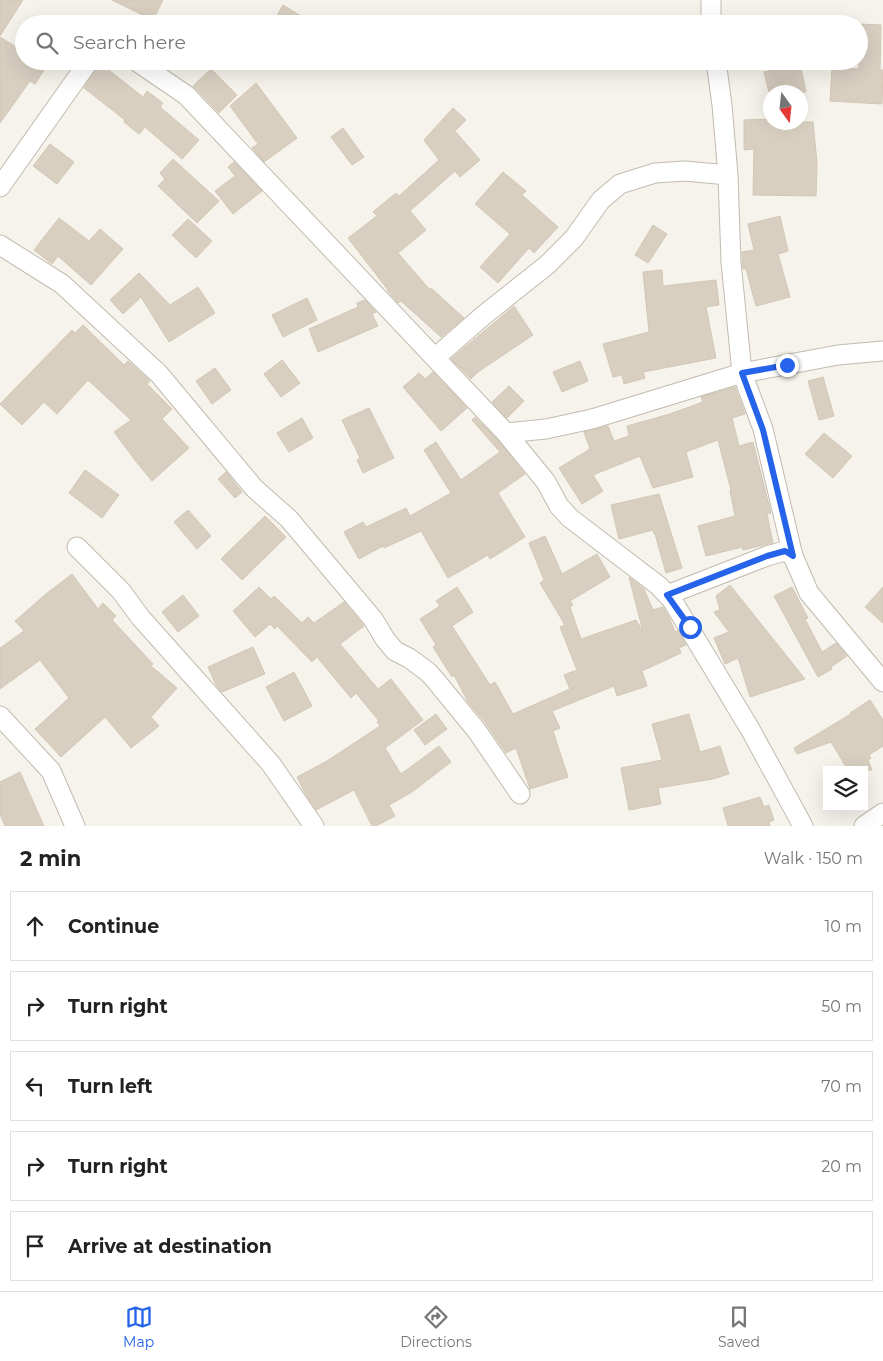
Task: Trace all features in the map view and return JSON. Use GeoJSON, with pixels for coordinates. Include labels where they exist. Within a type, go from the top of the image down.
{"type":"FeatureCollection","features":[{"type":"Feature","properties":{"kind":"street"},"geometry":{"type":"LineString","coordinates":[[711,0],[711,15]]}},
{"type":"Feature","properties":{"kind":"street"},"geometry":{"type":"LineString","coordinates":[[0,186],[83,70]]}},
{"type":"Feature","properties":{"kind":"street"},"geometry":{"type":"LineString","coordinates":[[149,70],[186,95],[436,357],[506,433],[546,482],[559,506],[570,518],[659,586],[667,595],[690,627],[745,720],[803,826]]}},
{"type":"Feature","properties":{"kind":"street"},"geometry":{"type":"LineString","coordinates":[[717,70],[728,175],[730,262],[742,373],[763,430],[793,556],[809,594],[883,682]]}},
{"type":"Feature","properties":{"kind":"street"},"geometry":{"type":"LineString","coordinates":[[436,357],[484,315],[547,265],[574,238],[601,200],[620,184],[655,173],[685,171],[728,175]]}},
{"type":"Feature","properties":{"kind":"street"},"geometry":{"type":"LineString","coordinates":[[0,245],[62,284],[159,374],[254,488],[289,519],[373,619],[395,651],[409,658],[428,672],[436,681],[477,731],[520,794]]}},
{"type":"Feature","properties":{"kind":"street"},"geometry":{"type":"LineString","coordinates":[[506,433],[546,429],[592,419],[742,373],[838,355],[883,351]]}},
{"type":"Feature","properties":{"kind":"street"},"geometry":{"type":"LineString","coordinates":[[77,547],[121,591],[141,618],[271,764],[314,826]]}},
{"type":"Feature","properties":{"kind":"street"},"geometry":{"type":"LineString","coordinates":[[667,595],[767,556],[785,551],[793,556]]}},
{"type":"Feature","properties":{"kind":"street"},"geometry":{"type":"LineString","coordinates":[[0,716],[51,770],[75,826]]}},
{"type":"Feature","properties":{"kind":"street"},"geometry":{"type":"LineString","coordinates":[[864,826],[883,812]]}},
{"type":"Feature","properties":{"kind":"building"},"geometry":{"type":"Polygon","coordinates":[[[0,0],[23,0],[0,36],[0,0]]]}},
{"type":"Feature","properties":{"kind":"building"},"geometry":{"type":"Polygon","coordinates":[[[112,0],[163,0],[156,15],[143,15],[112,0]]]}},
{"type":"Feature","properties":{"kind":"building"},"geometry":{"type":"Polygon","coordinates":[[[283,5],[299,15],[277,15],[283,5]]]}},
{"type":"Feature","properties":{"kind":"building"},"geometry":{"type":"Polygon","coordinates":[[[868,24],[881,25],[880,70],[883,70],[882,104],[830,101],[832,70],[868,70],[868,24]]]}},
{"type":"Feature","properties":{"kind":"building"},"geometry":{"type":"Polygon","coordinates":[[[0,37],[15,46],[15,70],[44,70],[35,84],[30,81],[0,123],[0,37]]]}},
{"type":"Feature","properties":{"kind":"building"},"geometry":{"type":"Polygon","coordinates":[[[96,70],[109,70],[143,97],[147,91],[163,103],[160,107],[199,140],[182,159],[145,127],[139,134],[124,122],[125,120],[84,88],[96,70]]]}},
{"type":"Feature","properties":{"kind":"building"},"geometry":{"type":"Polygon","coordinates":[[[212,70],[237,95],[219,113],[193,86],[212,70]]]}},
{"type":"Feature","properties":{"kind":"building"},"geometry":{"type":"Polygon","coordinates":[[[773,70],[801,70],[804,85],[767,85],[764,72],[773,70]]]}},
{"type":"Feature","properties":{"kind":"building"},"geometry":{"type":"Polygon","coordinates":[[[256,83],[297,138],[264,162],[252,148],[258,144],[230,106],[256,83]]]}},
{"type":"Feature","properties":{"kind":"building"},"geometry":{"type":"Polygon","coordinates":[[[453,108],[466,120],[455,131],[480,160],[460,177],[455,171],[410,211],[426,230],[398,253],[430,290],[431,288],[464,318],[441,337],[401,301],[398,303],[348,238],[377,216],[373,212],[396,193],[399,196],[439,160],[424,140],[453,108]]]}},
{"type":"Feature","properties":{"kind":"building"},"geometry":{"type":"Polygon","coordinates":[[[763,119],[763,130],[808,130],[808,122],[813,122],[817,163],[816,196],[753,195],[754,149],[744,150],[744,120],[763,119]]]}},
{"type":"Feature","properties":{"kind":"building"},"geometry":{"type":"Polygon","coordinates":[[[343,128],[364,157],[352,165],[331,137],[343,128]]]}},
{"type":"Feature","properties":{"kind":"building"},"geometry":{"type":"Polygon","coordinates":[[[50,144],[74,162],[57,184],[33,166],[50,144]]]}},
{"type":"Feature","properties":{"kind":"building"},"geometry":{"type":"Polygon","coordinates":[[[173,159],[219,201],[197,223],[158,186],[165,179],[160,173],[173,159]]]}},
{"type":"Feature","properties":{"kind":"building"},"geometry":{"type":"Polygon","coordinates":[[[234,162],[262,191],[233,214],[215,191],[235,176],[228,167],[234,162]]]}},
{"type":"Feature","properties":{"kind":"building"},"geometry":{"type":"Polygon","coordinates":[[[503,172],[526,191],[522,195],[558,227],[534,253],[529,248],[498,283],[480,267],[510,234],[475,204],[503,172]]]}},
{"type":"Feature","properties":{"kind":"building"},"geometry":{"type":"Polygon","coordinates":[[[780,216],[788,251],[778,254],[790,297],[756,306],[746,269],[743,269],[742,252],[754,250],[748,224],[780,216]]]}},
{"type":"Feature","properties":{"kind":"building"},"geometry":{"type":"Polygon","coordinates":[[[59,218],[89,241],[100,229],[123,249],[91,285],[58,256],[52,264],[34,250],[59,218]]]}},
{"type":"Feature","properties":{"kind":"building"},"geometry":{"type":"Polygon","coordinates":[[[188,219],[212,241],[196,258],[172,235],[188,219]]]}},
{"type":"Feature","properties":{"kind":"building"},"geometry":{"type":"Polygon","coordinates":[[[653,225],[667,234],[648,263],[635,255],[653,225]]]}},
{"type":"Feature","properties":{"kind":"building"},"geometry":{"type":"Polygon","coordinates":[[[662,270],[663,286],[716,280],[719,305],[706,307],[716,358],[643,372],[645,378],[624,384],[622,375],[613,377],[603,344],[649,332],[643,272],[662,270]]]}},
{"type":"Feature","properties":{"kind":"building"},"geometry":{"type":"Polygon","coordinates":[[[139,273],[170,305],[198,287],[215,313],[169,342],[141,297],[123,314],[110,300],[139,273]]]}},
{"type":"Feature","properties":{"kind":"building"},"geometry":{"type":"Polygon","coordinates":[[[307,298],[317,320],[283,337],[272,315],[307,298]]]}},
{"type":"Feature","properties":{"kind":"building"},"geometry":{"type":"Polygon","coordinates":[[[365,300],[376,312],[372,314],[378,326],[318,352],[309,329],[358,307],[357,303],[365,300]]]}},
{"type":"Feature","properties":{"kind":"building"},"geometry":{"type":"Polygon","coordinates":[[[514,306],[533,335],[478,372],[471,379],[451,359],[514,306]]]}},
{"type":"Feature","properties":{"kind":"building"},"geometry":{"type":"Polygon","coordinates":[[[83,325],[124,365],[128,361],[150,381],[147,384],[172,409],[162,419],[189,448],[152,481],[114,432],[131,420],[88,380],[57,414],[44,402],[22,425],[0,404],[72,330],[75,333],[83,325]]]}},
{"type":"Feature","properties":{"kind":"building"},"geometry":{"type":"Polygon","coordinates":[[[282,360],[300,383],[281,397],[264,374],[282,360]]]}},
{"type":"Feature","properties":{"kind":"building"},"geometry":{"type":"Polygon","coordinates":[[[580,361],[588,381],[562,392],[553,372],[580,361]]]}},
{"type":"Feature","properties":{"kind":"building"},"geometry":{"type":"Polygon","coordinates":[[[215,368],[231,390],[212,404],[196,381],[215,368]]]}},
{"type":"Feature","properties":{"kind":"building"},"geometry":{"type":"Polygon","coordinates":[[[433,372],[467,408],[441,431],[403,387],[419,373],[425,379],[433,372]]]}},
{"type":"Feature","properties":{"kind":"building"},"geometry":{"type":"Polygon","coordinates":[[[823,377],[834,416],[819,420],[808,381],[823,377]]]}},
{"type":"Feature","properties":{"kind":"building"},"geometry":{"type":"Polygon","coordinates":[[[509,386],[524,401],[507,418],[492,402],[509,386]]]}},
{"type":"Feature","properties":{"kind":"building"},"geometry":{"type":"Polygon","coordinates":[[[735,387],[745,414],[732,418],[739,446],[753,442],[771,513],[767,514],[773,543],[743,550],[742,547],[706,556],[698,526],[735,516],[731,490],[718,440],[686,452],[693,477],[653,488],[640,456],[593,475],[603,491],[582,504],[559,468],[590,449],[584,432],[608,426],[614,441],[629,436],[627,426],[670,414],[703,402],[701,397],[735,387]]]}},
{"type":"Feature","properties":{"kind":"building"},"geometry":{"type":"Polygon","coordinates":[[[369,408],[394,458],[363,473],[357,460],[360,458],[342,420],[369,408]]]}},
{"type":"Feature","properties":{"kind":"building"},"geometry":{"type":"Polygon","coordinates":[[[475,417],[498,440],[525,474],[498,493],[525,537],[490,559],[488,555],[448,578],[421,531],[384,548],[383,546],[359,559],[344,532],[363,522],[366,527],[406,508],[410,516],[451,493],[424,450],[436,442],[461,480],[500,452],[472,420],[475,417]]]}},
{"type":"Feature","properties":{"kind":"building"},"geometry":{"type":"Polygon","coordinates":[[[302,418],[313,438],[289,452],[277,433],[302,418]]]}},
{"type":"Feature","properties":{"kind":"building"},"geometry":{"type":"Polygon","coordinates":[[[824,433],[852,456],[833,478],[805,454],[824,433]]]}},
{"type":"Feature","properties":{"kind":"building"},"geometry":{"type":"Polygon","coordinates":[[[85,470],[119,495],[102,518],[69,493],[85,470]]]}},
{"type":"Feature","properties":{"kind":"building"},"geometry":{"type":"Polygon","coordinates":[[[226,472],[242,492],[235,498],[218,479],[226,472]]]}},
{"type":"Feature","properties":{"kind":"building"},"geometry":{"type":"Polygon","coordinates":[[[659,494],[682,568],[666,573],[653,530],[619,539],[611,505],[659,494]]]}},
{"type":"Feature","properties":{"kind":"building"},"geometry":{"type":"Polygon","coordinates":[[[188,510],[211,536],[197,549],[174,522],[188,510]]]}},
{"type":"Feature","properties":{"kind":"building"},"geometry":{"type":"Polygon","coordinates":[[[265,516],[286,537],[242,580],[221,559],[265,516]]]}},
{"type":"Feature","properties":{"kind":"building"},"geometry":{"type":"Polygon","coordinates":[[[545,536],[562,574],[597,554],[610,577],[570,601],[573,605],[570,607],[581,639],[636,620],[643,632],[629,577],[644,589],[653,610],[663,607],[675,632],[678,631],[686,645],[679,648],[681,653],[642,671],[647,686],[617,696],[614,686],[552,711],[560,728],[553,731],[568,777],[530,789],[516,748],[506,753],[485,722],[468,702],[454,675],[452,677],[433,647],[436,645],[420,619],[440,606],[436,601],[457,587],[473,612],[452,626],[490,685],[495,682],[513,714],[570,689],[564,675],[577,670],[560,627],[565,625],[540,583],[544,580],[529,543],[545,536]]]}},
{"type":"Feature","properties":{"kind":"building"},"geometry":{"type":"Polygon","coordinates":[[[72,574],[98,609],[103,603],[116,616],[112,620],[153,664],[151,666],[177,688],[151,717],[159,726],[131,748],[105,717],[61,757],[35,729],[69,698],[40,660],[0,689],[0,648],[24,631],[15,621],[72,574]]]}},
{"type":"Feature","properties":{"kind":"building"},"geometry":{"type":"Polygon","coordinates":[[[730,585],[805,679],[750,697],[738,658],[725,664],[714,638],[729,632],[714,612],[720,610],[716,596],[730,585]]]}},
{"type":"Feature","properties":{"kind":"building"},"geometry":{"type":"Polygon","coordinates":[[[259,587],[271,599],[274,596],[302,623],[308,617],[314,623],[344,602],[364,626],[340,644],[378,689],[391,679],[423,720],[385,748],[401,774],[439,746],[451,762],[412,792],[389,805],[395,816],[376,826],[372,826],[354,790],[316,810],[305,793],[297,777],[327,761],[380,726],[377,722],[379,721],[356,693],[351,698],[317,657],[312,662],[277,626],[275,629],[270,624],[255,637],[233,611],[259,587]]]}},
{"type":"Feature","properties":{"kind":"building"},"geometry":{"type":"Polygon","coordinates":[[[792,587],[808,618],[805,619],[822,652],[836,643],[847,656],[831,667],[832,669],[818,677],[774,596],[792,587]]]}},
{"type":"Feature","properties":{"kind":"building"},"geometry":{"type":"Polygon","coordinates":[[[883,587],[883,623],[865,607],[883,587]]]}},
{"type":"Feature","properties":{"kind":"building"},"geometry":{"type":"Polygon","coordinates":[[[183,595],[199,616],[178,632],[162,612],[183,595]]]}},
{"type":"Feature","properties":{"kind":"building"},"geometry":{"type":"Polygon","coordinates":[[[253,647],[265,674],[222,692],[216,685],[208,667],[253,647]]]}},
{"type":"Feature","properties":{"kind":"building"},"geometry":{"type":"Polygon","coordinates":[[[294,672],[312,706],[284,721],[266,687],[294,672]]]}},
{"type":"Feature","properties":{"kind":"building"},"geometry":{"type":"Polygon","coordinates":[[[870,700],[883,720],[883,746],[869,755],[871,758],[868,760],[872,770],[868,770],[868,766],[846,766],[831,742],[797,754],[794,748],[870,700]]]}},
{"type":"Feature","properties":{"kind":"building"},"geometry":{"type":"Polygon","coordinates":[[[436,714],[447,729],[425,745],[414,730],[436,714]]]}},
{"type":"Feature","properties":{"kind":"building"},"geometry":{"type":"Polygon","coordinates":[[[689,714],[700,752],[720,746],[729,774],[713,779],[658,788],[661,804],[629,810],[621,768],[662,760],[652,724],[689,714]]]}},
{"type":"Feature","properties":{"kind":"building"},"geometry":{"type":"Polygon","coordinates":[[[20,772],[44,826],[5,826],[0,814],[0,782],[20,772]]]}},
{"type":"Feature","properties":{"kind":"building"},"geometry":{"type":"Polygon","coordinates":[[[760,797],[764,807],[769,805],[774,820],[769,822],[770,826],[728,826],[723,808],[760,797]]]}},
{"type":"Feature","properties":{"kind":"route"},"geometry":{"type":"LineString","coordinates":[[690,627],[667,595],[767,556],[785,551],[793,556],[763,430],[742,373],[787,365]]}}]}
